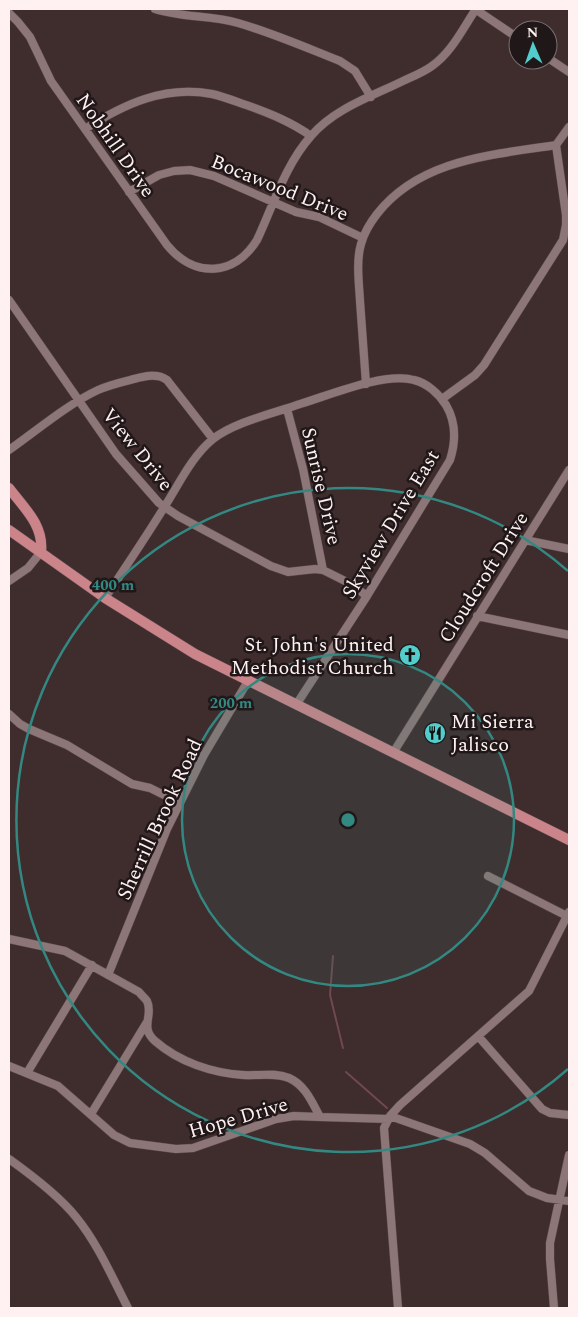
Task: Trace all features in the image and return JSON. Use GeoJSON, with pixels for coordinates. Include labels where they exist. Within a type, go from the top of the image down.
{"type":"FeatureCollection","features":[{"type":"Feature","properties":{"kind":"main road"},"geometry":{"type":"LineString","coordinates":[[9,488],[40,530],[41,552]]}},
{"type":"Feature","properties":{"kind":"main road"},"geometry":{"type":"LineString","coordinates":[[9,530],[105,598],[161,634],[248,681],[569,840]]}},
{"type":"Feature","properties":{"kind":"street"},"geometry":{"type":"LineString","coordinates":[[155,9],[184,16],[221,19],[238,23],[340,61],[355,71],[371,97]]}},
{"type":"Feature","properties":{"kind":"street"},"geometry":{"type":"LineString","coordinates":[[274,202],[294,161],[311,136],[329,119],[345,109],[426,70],[437,62],[450,47],[476,9],[508,31]]}},
{"type":"Feature","properties":{"kind":"street","name":"Nobhill Drive"},"geometry":{"type":"LineString","coordinates":[[9,13],[30,37],[49,76],[129,192],[173,252],[182,260],[202,268],[218,268],[235,263],[251,249],[274,202]]}},
{"type":"Feature","properties":{"kind":"street"},"geometry":{"type":"LineString","coordinates":[[558,65],[569,72]]}},
{"type":"Feature","properties":{"kind":"street"},"geometry":{"type":"LineString","coordinates":[[85,129],[109,114],[143,99],[157,95],[188,93],[212,94],[226,98],[286,120],[311,136]]}},
{"type":"Feature","properties":{"kind":"street"},"geometry":{"type":"LineString","coordinates":[[442,398],[475,375],[484,365],[563,240],[566,215],[556,145],[569,127]]}},
{"type":"Feature","properties":{"kind":"street"},"geometry":{"type":"LineString","coordinates":[[366,384],[359,282],[360,249],[369,225],[386,203],[395,194],[436,170],[473,158],[556,145]]}},
{"type":"Feature","properties":{"kind":"street","name":"Bocawood Drive"},"geometry":{"type":"LineString","coordinates":[[129,192],[159,175],[174,171],[190,170],[214,176],[296,212],[319,217],[363,238]]}},
{"type":"Feature","properties":{"kind":"street","name":"View Drive"},"geometry":{"type":"LineString","coordinates":[[9,300],[116,454],[144,488],[164,508],[279,569],[295,572],[315,569],[324,570]]}},
{"type":"Feature","properties":{"kind":"street"},"geometry":{"type":"LineString","coordinates":[[9,450],[80,400],[111,385],[142,377],[162,376],[167,380],[213,438]]}},
{"type":"Feature","properties":{"kind":"street","name":"Skyview Drive East"},"geometry":{"type":"LineString","coordinates":[[105,598],[184,474],[200,451],[213,438],[240,424],[366,384],[397,378],[422,383],[442,398],[453,422],[454,445],[450,460],[367,596],[296,705]]}},
{"type":"Feature","properties":{"kind":"street","name":"Sunrise Drive"},"geometry":{"type":"LineString","coordinates":[[287,409],[303,469],[324,570]]}},
{"type":"Feature","properties":{"kind":"street","name":"Cloudcroft Drive"},"geometry":{"type":"LineString","coordinates":[[393,753],[569,470]]}},
{"type":"Feature","properties":{"kind":"street"},"geometry":{"type":"LineString","coordinates":[[525,540],[569,548]]}},
{"type":"Feature","properties":{"kind":"street"},"geometry":{"type":"LineString","coordinates":[[9,581],[28,568],[41,552]]}},
{"type":"Feature","properties":{"kind":"street"},"geometry":{"type":"LineString","coordinates":[[324,570],[349,583],[367,596]]}},
{"type":"Feature","properties":{"kind":"street"},"geometry":{"type":"LineString","coordinates":[[477,616],[569,635]]}},
{"type":"Feature","properties":{"kind":"street","name":"Sherrill Brook Road"},"geometry":{"type":"LineString","coordinates":[[108,975],[159,847],[204,755],[248,681]]}},
{"type":"Feature","properties":{"kind":"street"},"geometry":{"type":"LineString","coordinates":[[9,714],[29,730],[67,745],[132,784],[150,788],[180,804]]}},
{"type":"Feature","properties":{"kind":"street"},"geometry":{"type":"LineString","coordinates":[[398,1308],[384,1128],[400,1105],[529,991],[568,914],[488,876]]}},
{"type":"Feature","properties":{"kind":"street"},"geometry":{"type":"LineString","coordinates":[[10,941],[57,949],[139,992],[146,1001],[148,1010],[146,1022],[148,1033],[172,1053],[196,1065],[226,1073],[272,1075],[289,1078],[307,1093],[320,1117]]}},
{"type":"Feature","properties":{"kind":"street"},"geometry":{"type":"LineString","coordinates":[[27,1073],[92,966]]}},
{"type":"Feature","properties":{"kind":"street"},"geometry":{"type":"LineString","coordinates":[[91,1114],[146,1022]]}},
{"type":"Feature","properties":{"kind":"street"},"geometry":{"type":"LineString","coordinates":[[478,1036],[542,1109],[550,1113],[569,1115]]}},
{"type":"Feature","properties":{"kind":"street","name":"Hope Drive"},"geometry":{"type":"LineString","coordinates":[[9,1066],[58,1086],[114,1135],[130,1142],[186,1149],[200,1147],[276,1119],[294,1116],[390,1117],[470,1144],[485,1153],[530,1191],[541,1196],[569,1201]]}},
{"type":"Feature","properties":{"kind":"street"},"geometry":{"type":"LineString","coordinates":[[554,1308],[550,1250],[569,1155]]}},
{"type":"Feature","properties":{"kind":"street"},"geometry":{"type":"LineString","coordinates":[[9,1159],[60,1201],[75,1216],[96,1245],[128,1308]]}},
{"type":"Feature","properties":{"kind":"waterway"},"geometry":{"type":"LineString","coordinates":[[333,956],[330,995],[343,1048]]}},
{"type":"Feature","properties":{"kind":"waterway"},"geometry":{"type":"LineString","coordinates":[[346,1072],[387,1108]]}},
{"type":"Feature","properties":{"kind":"place","name":"St. John's United Methodist Church"},"geometry":{"type":"Point","coordinates":[410,655]}},
{"type":"Feature","properties":{"kind":"place","name":"Mi Sierra Jalisco"},"geometry":{"type":"Point","coordinates":[435,733]}}]}
